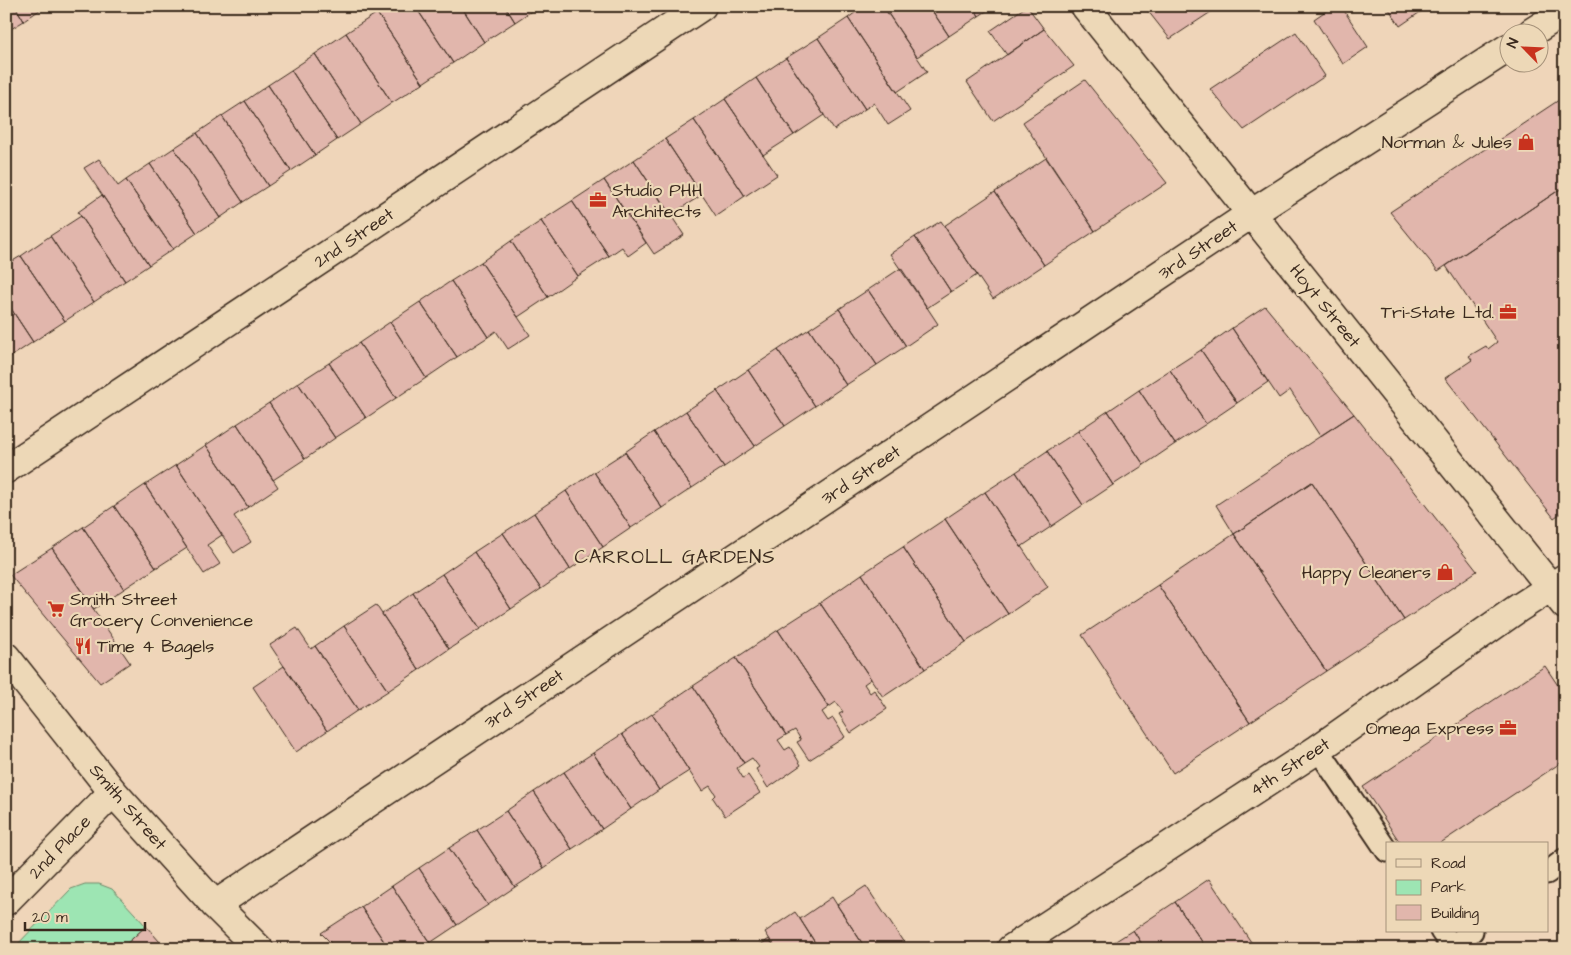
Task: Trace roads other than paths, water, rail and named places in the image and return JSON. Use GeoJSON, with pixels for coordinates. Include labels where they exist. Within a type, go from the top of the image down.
{"type":"FeatureCollection","features":[{"type":"Feature","properties":{"kind":"street","name":"2nd Street"},"geometry":{"type":"LineString","coordinates":[[6,469],[702,6]]}},
{"type":"Feature","properties":{"kind":"street","name":"Hoyt Street"},"geometry":{"type":"LineString","coordinates":[[1085,6],[1251,214],[1560,590]]}},
{"type":"Feature","properties":{"kind":"street"},"geometry":{"type":"LineString","coordinates":[[1548,22],[1565,11]]}},
{"type":"Feature","properties":{"kind":"street","name":"3rd Street"},"geometry":{"type":"LineString","coordinates":[[215,905],[1251,214],[1498,54]]}},
{"type":"Feature","properties":{"kind":"street","name":"4th Street"},"geometry":{"type":"LineString","coordinates":[[1010,949],[1318,749],[1504,618],[1560,590]]}},
{"type":"Feature","properties":{"kind":"street","name":"Smith Street"},"geometry":{"type":"LineString","coordinates":[[6,657],[113,792],[215,905],[259,949]]}},
{"type":"Feature","properties":{"kind":"street","name":"2nd Place"},"geometry":{"type":"LineString","coordinates":[[6,901],[113,792]]}},
{"type":"Feature","properties":{"kind":"lane"},"geometry":{"type":"LineString","coordinates":[[1318,749],[1386,850]]}},
{"type":"Feature","properties":{"kind":"lane"},"geometry":{"type":"LineString","coordinates":[[1548,872],[1565,860]]}},
{"type":"Feature","properties":{"kind":"lane"},"geometry":{"type":"LineString","coordinates":[[1442,932],[1452,947],[1471,932]]}},
{"type":"Feature","properties":{"kind":"place","name":"Norman & Jules"},"geometry":{"type":"Point","coordinates":[1526,142]}},
{"type":"Feature","properties":{"kind":"place","name":"Studio PHH Architects"},"geometry":{"type":"Point","coordinates":[598,200]}},
{"type":"Feature","properties":{"kind":"place","name":"Tri-State Ltd."},"geometry":{"type":"Point","coordinates":[1508,312]}},
{"type":"Feature","properties":{"kind":"place","name":"Happy Cleaners"},"geometry":{"type":"Point","coordinates":[1445,572]}},
{"type":"Feature","properties":{"kind":"place","name":"Smith Street Grocery Convenience"},"geometry":{"type":"Point","coordinates":[56,609]}},
{"type":"Feature","properties":{"kind":"place","name":"Time 4 Bagels"},"geometry":{"type":"Point","coordinates":[83,646]}},
{"type":"Feature","properties":{"kind":"place","name":"Omega Express"},"geometry":{"type":"Point","coordinates":[1508,728]}},
{"type":"Feature","properties":{"kind":"district","name":"CARROLL GARDENS"},"geometry":{"type":"Point","coordinates":[675,557]}}]}
